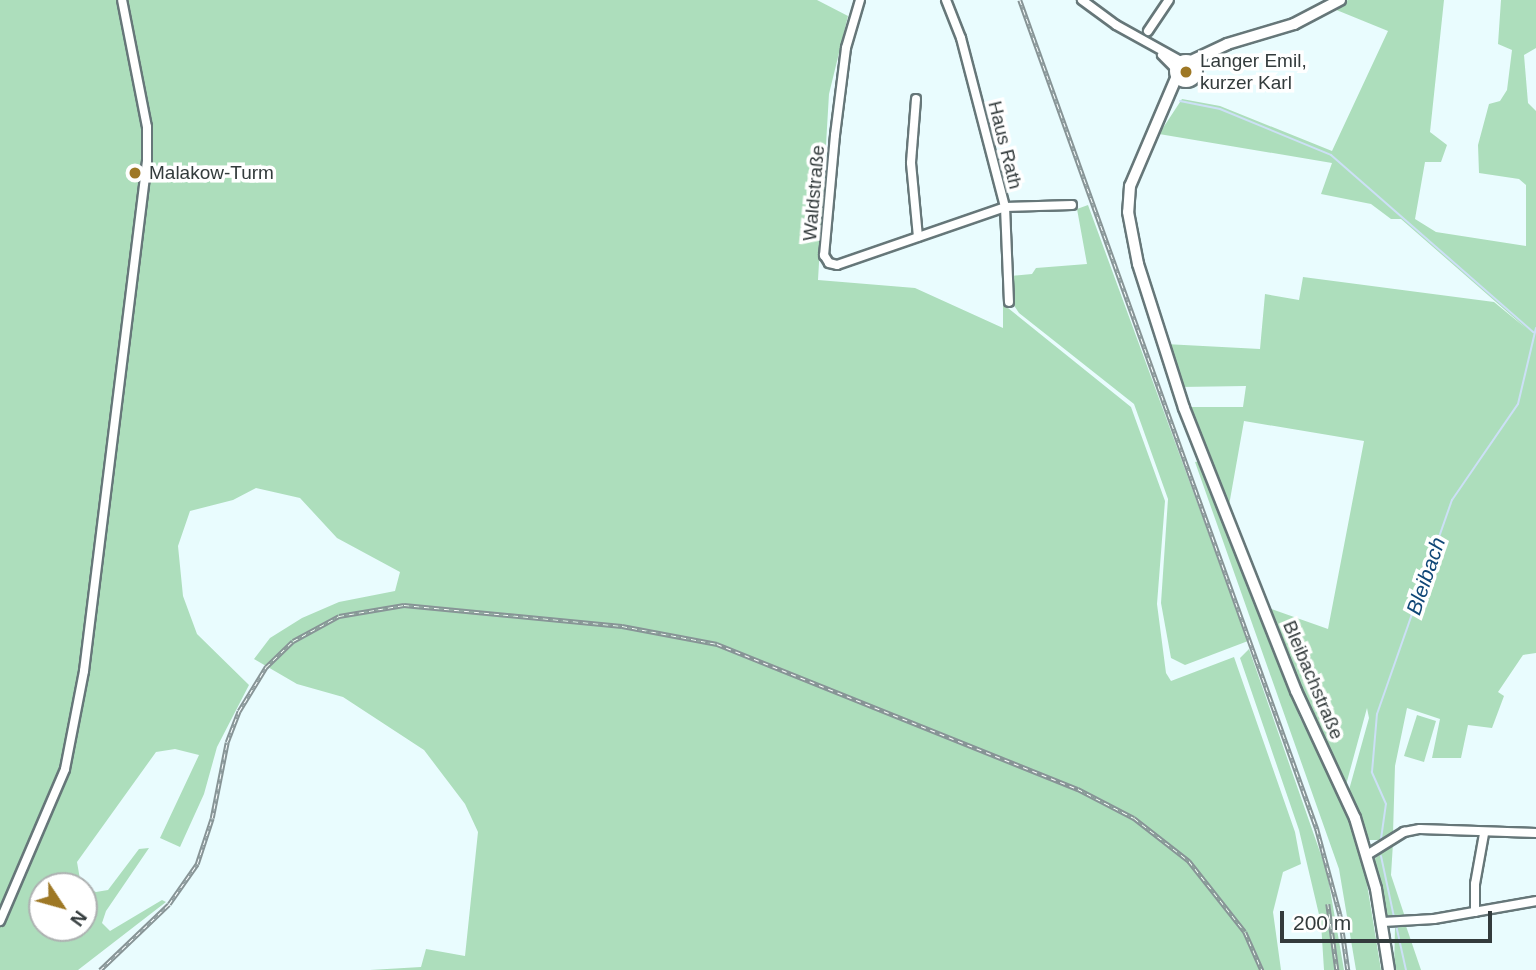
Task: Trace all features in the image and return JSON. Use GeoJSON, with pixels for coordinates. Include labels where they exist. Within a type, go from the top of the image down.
{"type":"FeatureCollection","features":[{"type":"Feature","properties":{"kind":"main road"},"geometry":{"type":"LineString","coordinates":[[1185,70],[1214,50],[1294,24],[1340,0]]}},
{"type":"Feature","properties":{"kind":"main road","name":"Bleibachstraße"},"geometry":{"type":"LineString","coordinates":[[1185,70],[1133,175],[1128,212],[1148,301],[1184,408],[1296,691],[1344,787],[1387,922],[1389,970]]}},
{"type":"Feature","properties":{"kind":"street"},"geometry":{"type":"LineString","coordinates":[[0,921],[65,769],[84,671],[147,162],[147,127],[122,0]]}},
{"type":"Feature","properties":{"kind":"street","name":"Waldstraße"},"geometry":{"type":"LineString","coordinates":[[860,0],[846,48],[824,256],[829,263],[837,265],[1005,207],[1072,205]]}},
{"type":"Feature","properties":{"kind":"street","name":"Haus Rath"},"geometry":{"type":"LineString","coordinates":[[946,0],[961,38],[1005,207],[1009,302]]}},
{"type":"Feature","properties":{"kind":"street"},"geometry":{"type":"LineString","coordinates":[[1082,0],[1185,70]]}},
{"type":"Feature","properties":{"kind":"street"},"geometry":{"type":"LineString","coordinates":[[1148,31],[1169,0]]}},
{"type":"Feature","properties":{"kind":"street"},"geometry":{"type":"LineString","coordinates":[[916,99],[911,163],[918,237]]}},
{"type":"Feature","properties":{"kind":"street"},"geometry":{"type":"LineString","coordinates":[[1367,855],[1404,832],[1420,829],[1484,834],[1536,833]]}},
{"type":"Feature","properties":{"kind":"street"},"geometry":{"type":"LineString","coordinates":[[1475,912],[1475,884],[1484,834]]}},
{"type":"Feature","properties":{"kind":"street"},"geometry":{"type":"LineString","coordinates":[[1387,922],[1475,912],[1536,901]]}},
{"type":"Feature","properties":{"kind":"green space"},"geometry":{"type":"Polygon","coordinates":[[[0,0],[817,0],[848,16],[829,94],[818,280],[915,288],[1003,328],[1003,304],[1131,407],[1165,501],[1157,604],[1166,673],[1171,681],[1234,657],[1295,832],[1301,864],[1283,872],[1273,912],[1281,970],[370,970],[421,967],[426,949],[465,956],[478,832],[465,804],[424,750],[343,697],[297,684],[254,659],[270,638],[302,618],[339,602],[395,591],[400,572],[337,538],[300,498],[256,488],[233,500],[190,511],[178,546],[183,596],[197,634],[249,685],[217,747],[204,794],[180,847],[160,838],[199,755],[175,749],[156,752],[77,862],[79,872],[28,872],[28,942],[98,942],[98,892],[108,890],[139,849],[149,848],[106,911],[102,923],[110,931],[162,900],[166,902],[78,970],[0,970],[0,0]]]}},
{"type":"Feature","properties":{"kind":"green space"},"geometry":{"type":"Polygon","coordinates":[[[1348,0],[1444,0],[1430,132],[1447,145],[1441,162],[1425,162],[1415,219],[1436,232],[1526,246],[1526,185],[1519,179],[1479,173],[1478,145],[1489,104],[1500,101],[1507,90],[1512,50],[1498,44],[1501,0],[1536,0],[1536,48],[1524,55],[1528,103],[1536,111],[1536,653],[1523,655],[1498,692],[1504,696],[1492,728],[1468,725],[1461,758],[1432,758],[1440,719],[1407,708],[1395,766],[1393,834],[1380,840],[1369,840],[1349,790],[1369,718],[1367,708],[1346,785],[1266,607],[1328,629],[1364,441],[1244,421],[1228,511],[1187,407],[1243,407],[1246,386],[1180,387],[1165,344],[1260,349],[1265,294],[1299,300],[1303,277],[1494,302],[1527,329],[1401,219],[1391,219],[1371,204],[1321,194],[1332,163],[1159,134],[1182,99],[1220,106],[1332,151],[1388,31],[1334,9],[1348,0]]]}},
{"type":"Feature","properties":{"kind":"green space"},"geometry":{"type":"Polygon","coordinates":[[[1088,205],[1248,641],[1185,665],[1171,658],[1161,603],[1168,499],[1134,404],[1019,313],[1011,301],[1011,276],[1032,274],[1036,268],[1087,264],[1077,209],[1088,205]]]}},
{"type":"Feature","properties":{"kind":"green space"},"geometry":{"type":"Polygon","coordinates":[[[1200,461],[1300,718],[1348,813],[1366,878],[1381,970],[1356,970],[1339,869],[1195,462],[1200,461]]]}},
{"type":"Feature","properties":{"kind":"green space"},"geometry":{"type":"Polygon","coordinates":[[[1249,649],[1327,872],[1344,970],[1324,970],[1321,923],[1299,830],[1240,658],[1249,649]]]}},
{"type":"Feature","properties":{"kind":"green space"},"geometry":{"type":"Polygon","coordinates":[[[1417,715],[1436,721],[1424,762],[1404,756],[1417,715]]]}},
{"type":"Feature","properties":{"kind":"green space"},"geometry":{"type":"Polygon","coordinates":[[[1393,843],[1391,875],[1405,917],[1386,918],[1372,861],[1393,843]]]}},
{"type":"Feature","properties":{"kind":"green space"},"geometry":{"type":"Polygon","coordinates":[[[1406,926],[1421,970],[1394,970],[1395,928],[1406,926]]]}},
{"type":"Feature","properties":{"kind":"waterway"},"geometry":{"type":"LineString","coordinates":[[1180,101],[1220,109],[1331,155],[1533,332]]}},
{"type":"Feature","properties":{"kind":"waterway","name":"Bleibach"},"geometry":{"type":"LineString","coordinates":[[1381,839],[1386,804],[1372,772],[1377,714],[1452,500],[1518,404],[1536,328]]}},
{"type":"Feature","properties":{"kind":"waterway","name":"Bleibach"},"geometry":{"type":"LineString","coordinates":[[1381,856],[1394,917]]}},
{"type":"Feature","properties":{"kind":"waterway","name":"Bleibach"},"geometry":{"type":"LineString","coordinates":[[1396,925],[1406,970]]}},
{"type":"Feature","properties":{"kind":"railway"},"geometry":{"type":"LineString","coordinates":[[1020,0],[1317,829],[1340,914],[1348,970]]}},
{"type":"Feature","properties":{"kind":"railway"},"geometry":{"type":"LineString","coordinates":[[100,970],[169,904],[197,864],[212,818],[227,742],[239,711],[266,667],[293,641],[339,616],[404,605],[622,626],[717,644],[1078,789],[1134,818],[1189,861],[1245,932],[1262,970]]}},
{"type":"Feature","properties":{"kind":"railway"},"geometry":{"type":"LineString","coordinates":[[1328,904],[1337,970]]}},
{"type":"Feature","properties":{"kind":"place","name":"Langer Emil, kurzer Karl"},"geometry":{"type":"Point","coordinates":[1186,72]}},
{"type":"Feature","properties":{"kind":"place","name":"Malakow-Turm"},"geometry":{"type":"Point","coordinates":[135,173]}}]}
